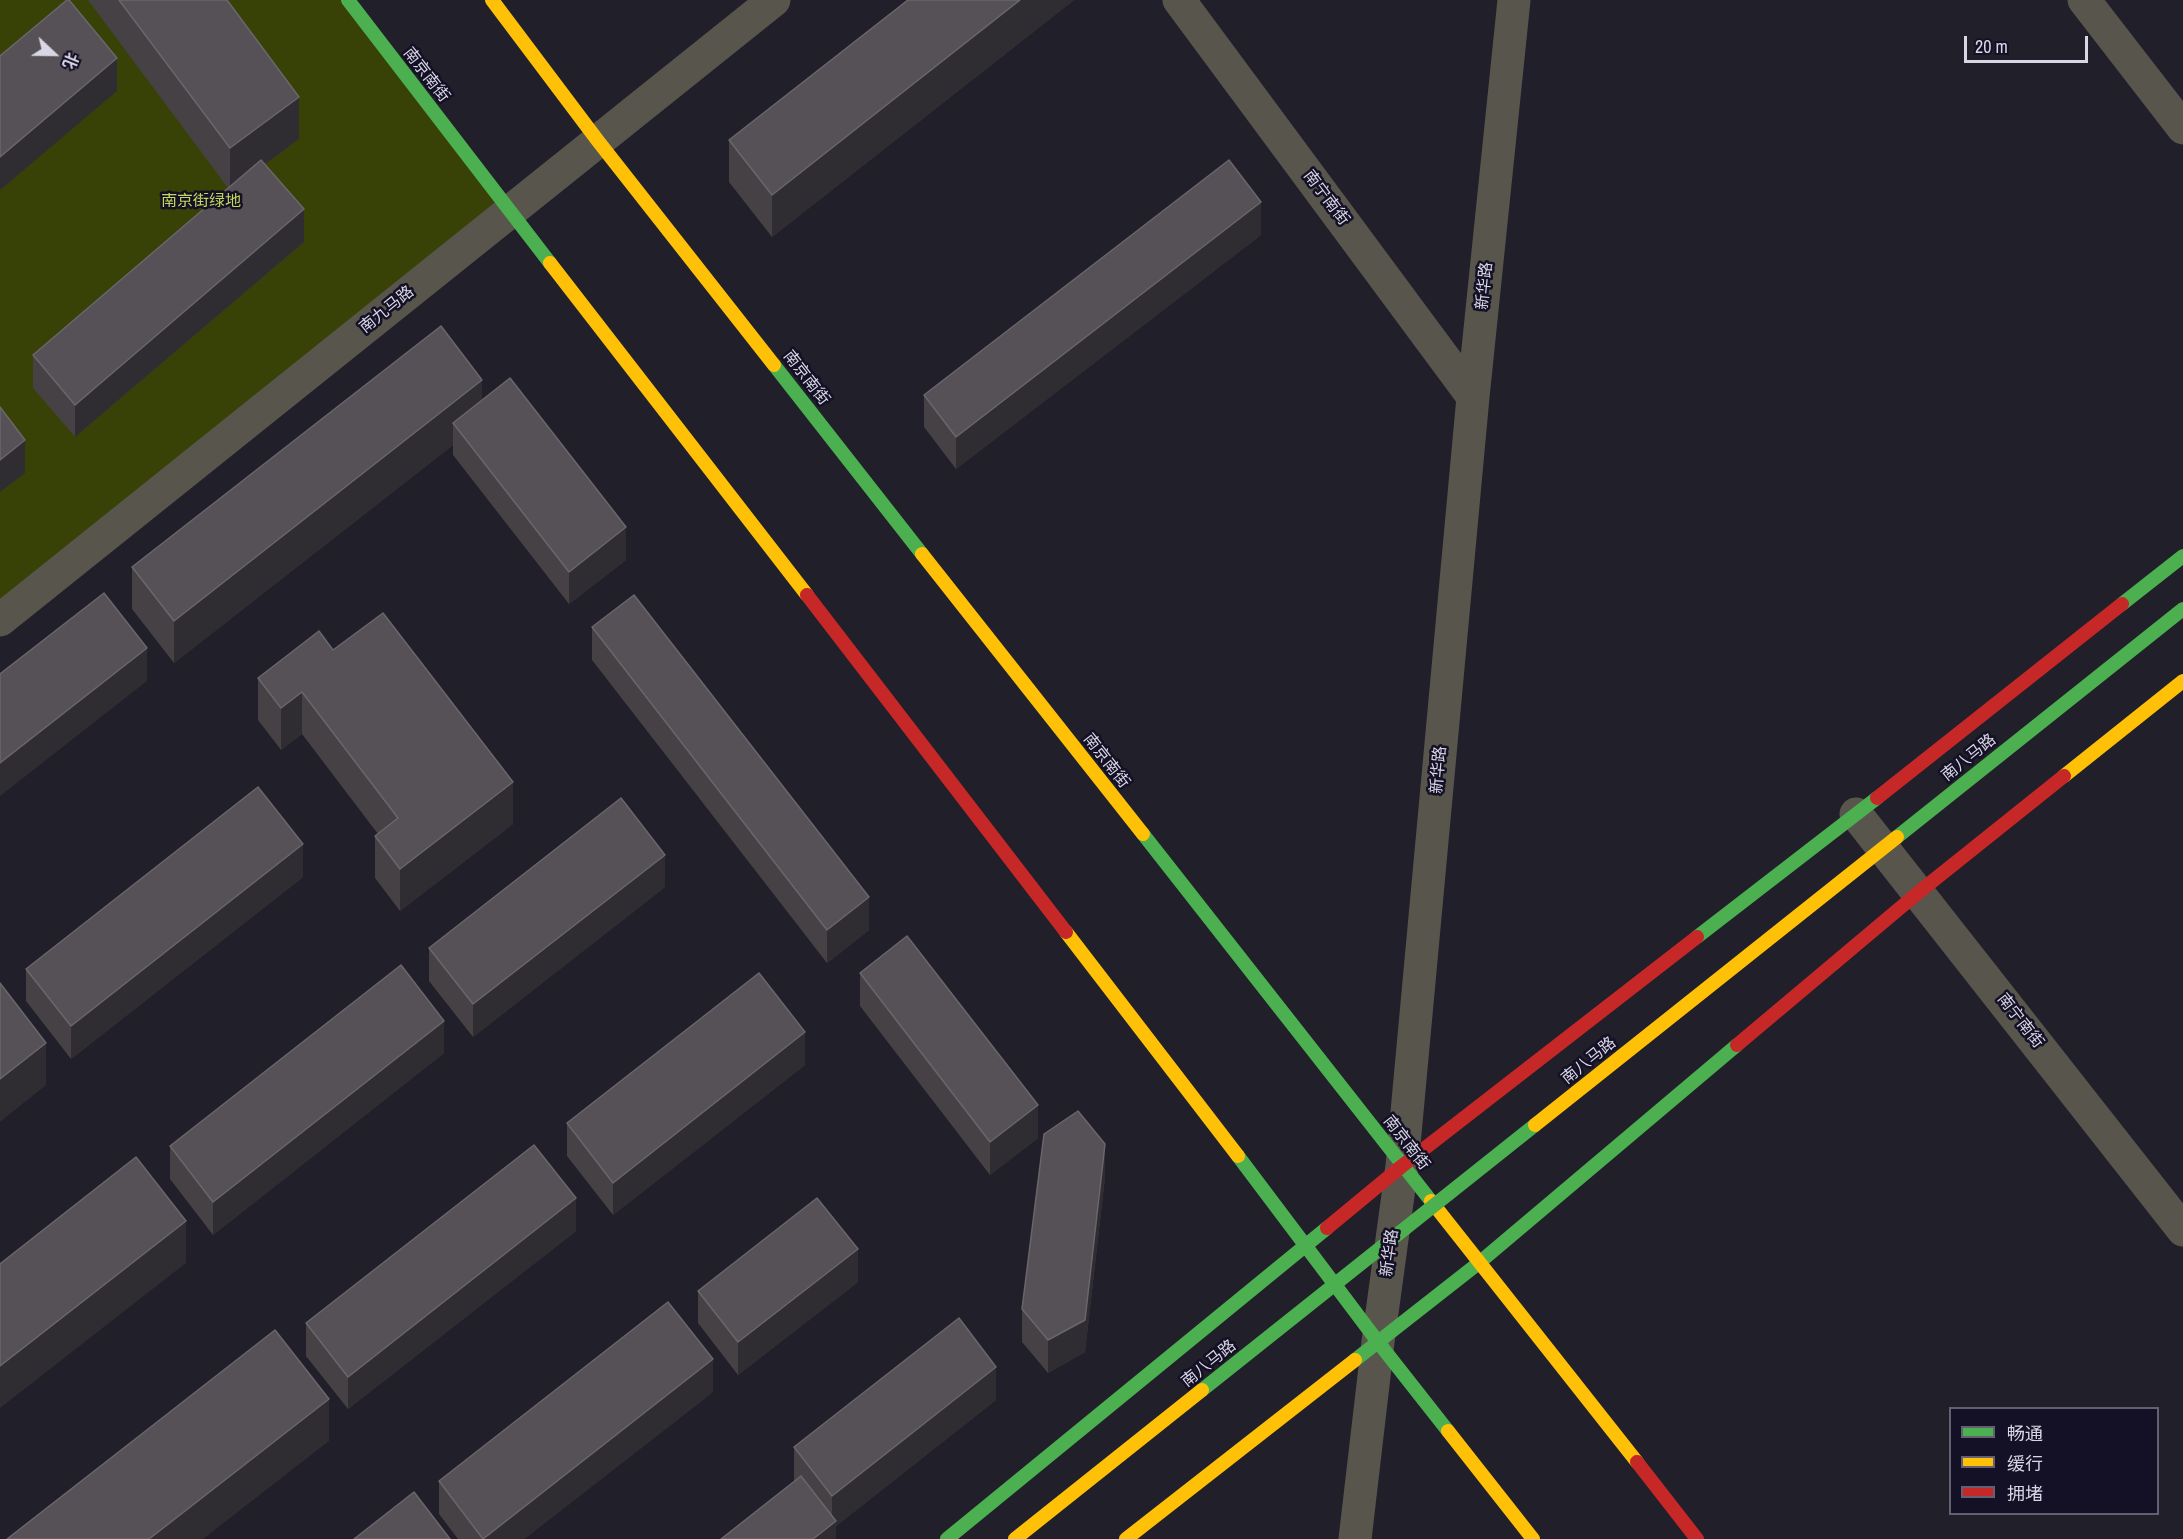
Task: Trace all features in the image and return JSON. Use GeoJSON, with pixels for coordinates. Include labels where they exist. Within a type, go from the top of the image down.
{"type":"FeatureCollection","features":[{"type":"Feature","properties":{"kind":"main road","name":"南京南街"},"geometry":{"type":"LineString","coordinates":[[348,0],[1307,1245],[1378,1342],[1533,1539]]}},
{"type":"Feature","properties":{"kind":"main road","name":"南京南街"},"geometry":{"type":"LineString","coordinates":[[492,0],[598,141],[1697,1539]]}},
{"type":"Feature","properties":{"kind":"main road","name":"南八马路"},"geometry":{"type":"LineString","coordinates":[[947,1539],[1402,1166],[1856,814],[2183,556]]}},
{"type":"Feature","properties":{"kind":"main road","name":"南八马路"},"geometry":{"type":"LineString","coordinates":[[1015,1539],[2183,609]]}},
{"type":"Feature","properties":{"kind":"main road"},"geometry":{"type":"LineString","coordinates":[[1126,1539],[1479,1262],[1919,892],[2183,681]]}},
{"type":"Feature","properties":{"kind":"street","name":"南九马路"},"geometry":{"type":"LineString","coordinates":[[0,620],[774,0]]}},
{"type":"Feature","properties":{"kind":"street","name":"南宁南街"},"geometry":{"type":"LineString","coordinates":[[1179,0],[1473,397]]}},
{"type":"Feature","properties":{"kind":"street","name":"新华路"},"geometry":{"type":"LineString","coordinates":[[1355,1539],[1378,1342],[1402,1166],[1473,397],[1514,0]]}},
{"type":"Feature","properties":{"kind":"street"},"geometry":{"type":"LineString","coordinates":[[2084,0],[2183,128]]}},
{"type":"Feature","properties":{"kind":"street","name":"南宁南街"},"geometry":{"type":"LineString","coordinates":[[1856,814],[2183,1230]]}},
{"type":"Feature","properties":{"kind":"green space","name":"南京街绿地"},"geometry":{"type":"Polygon","coordinates":[[[0,0],[348,0],[510,211],[0,620],[0,0]]]}},
{"type":"Feature","properties":{"kind":"building"},"geometry":{"type":"Polygon","coordinates":[[[67,0],[117,58],[0,157],[0,56],[67,0]]]}},
{"type":"Feature","properties":{"kind":"building"},"geometry":{"type":"Polygon","coordinates":[[[119,0],[227,0],[299,97],[230,148],[119,0]]]}},
{"type":"Feature","properties":{"kind":"building"},"geometry":{"type":"Polygon","coordinates":[[[908,0],[1020,0],[772,195],[729,140],[908,0]]]}},
{"type":"Feature","properties":{"kind":"building"},"geometry":{"type":"Polygon","coordinates":[[[261,160],[304,209],[75,405],[33,355],[261,160]]]}},
{"type":"Feature","properties":{"kind":"building"},"geometry":{"type":"Polygon","coordinates":[[[1229,160],[1261,202],[956,437],[924,395],[1229,160]]]}},
{"type":"Feature","properties":{"kind":"building"},"geometry":{"type":"Polygon","coordinates":[[[441,326],[482,380],[174,621],[132,567],[441,326]]]}},
{"type":"Feature","properties":{"kind":"building"},"geometry":{"type":"Polygon","coordinates":[[[510,378],[626,527],[569,572],[453,423],[510,378]]]}},
{"type":"Feature","properties":{"kind":"building"},"geometry":{"type":"Polygon","coordinates":[[[0,407],[25,440],[0,460],[0,407]]]}},
{"type":"Feature","properties":{"kind":"building"},"geometry":{"type":"Polygon","coordinates":[[[104,593],[147,648],[0,763],[0,674],[104,593]]]}},
{"type":"Feature","properties":{"kind":"building"},"geometry":{"type":"Polygon","coordinates":[[[634,595],[869,897],[827,930],[592,627],[634,595]]]}},
{"type":"Feature","properties":{"kind":"building"},"geometry":{"type":"Polygon","coordinates":[[[383,613],[513,782],[400,869],[375,836],[398,818],[302,692],[281,708],[258,678],[319,631],[333,650],[383,613]]]}},
{"type":"Feature","properties":{"kind":"building"},"geometry":{"type":"Polygon","coordinates":[[[258,787],[303,844],[71,1026],[26,969],[258,787]]]}},
{"type":"Feature","properties":{"kind":"building"},"geometry":{"type":"Polygon","coordinates":[[[621,798],[665,855],[473,1004],[429,948],[621,798]]]}},
{"type":"Feature","properties":{"kind":"building"},"geometry":{"type":"Polygon","coordinates":[[[907,936],[1038,1105],[990,1142],[860,973],[907,936]]]}},
{"type":"Feature","properties":{"kind":"building"},"geometry":{"type":"Polygon","coordinates":[[[401,965],[444,1021],[213,1202],[170,1146],[401,965]]]}},
{"type":"Feature","properties":{"kind":"building"},"geometry":{"type":"Polygon","coordinates":[[[759,973],[805,1032],[613,1183],[567,1123],[759,973]]]}},
{"type":"Feature","properties":{"kind":"building"},"geometry":{"type":"Polygon","coordinates":[[[0,983],[46,1043],[0,1079],[0,983]]]}},
{"type":"Feature","properties":{"kind":"building"},"geometry":{"type":"Polygon","coordinates":[[[1078,1111],[1105,1144],[1085,1320],[1048,1340],[1022,1309],[1044,1134],[1078,1111]]]}},
{"type":"Feature","properties":{"kind":"building"},"geometry":{"type":"Polygon","coordinates":[[[534,1145],[576,1198],[348,1377],[306,1323],[534,1145]]]}},
{"type":"Feature","properties":{"kind":"building"},"geometry":{"type":"Polygon","coordinates":[[[136,1157],[186,1221],[0,1366],[0,1264],[136,1157]]]}},
{"type":"Feature","properties":{"kind":"building"},"geometry":{"type":"Polygon","coordinates":[[[817,1198],[858,1249],[738,1342],[698,1291],[817,1198]]]}},
{"type":"Feature","properties":{"kind":"building"},"geometry":{"type":"Polygon","coordinates":[[[668,1302],[713,1359],[483,1539],[439,1481],[668,1302]]]}},
{"type":"Feature","properties":{"kind":"building"},"geometry":{"type":"Polygon","coordinates":[[[959,1318],[996,1367],[832,1496],[794,1447],[959,1318]]]}},
{"type":"Feature","properties":{"kind":"building"},"geometry":{"type":"Polygon","coordinates":[[[275,1330],[329,1399],[149,1539],[7,1539],[275,1330]]]}},
{"type":"Feature","properties":{"kind":"building"},"geometry":{"type":"Polygon","coordinates":[[[801,1476],[836,1521],[813,1539],[721,1539],[801,1476]]]}},
{"type":"Feature","properties":{"kind":"building"},"geometry":{"type":"Polygon","coordinates":[[[414,1492],[450,1539],[354,1539],[414,1492]]]}},
{"type":"Feature","properties":{"kind":"traffic: fast"},"geometry":{"type":"LineString","coordinates":[[348,0],[550,263]]}},
{"type":"Feature","properties":{"kind":"traffic: fast"},"geometry":{"type":"LineString","coordinates":[[774,365],[922,554]]}},
{"type":"Feature","properties":{"kind":"traffic: fast"},"geometry":{"type":"LineString","coordinates":[[2122,604],[2183,556]]}},
{"type":"Feature","properties":{"kind":"traffic: fast"},"geometry":{"type":"LineString","coordinates":[[1897,837],[2183,609]]}},
{"type":"Feature","properties":{"kind":"traffic: fast"},"geometry":{"type":"LineString","coordinates":[[1697,937],[1877,798]]}},
{"type":"Feature","properties":{"kind":"traffic: fast"},"geometry":{"type":"LineString","coordinates":[[1143,834],[1431,1201]]}},
{"type":"Feature","properties":{"kind":"traffic: fast"},"geometry":{"type":"LineString","coordinates":[[1355,1360],[1480,1262],[1737,1045]]}},
{"type":"Feature","properties":{"kind":"traffic: fast"},"geometry":{"type":"LineString","coordinates":[[1202,1390],[1535,1125]]}},
{"type":"Feature","properties":{"kind":"traffic: fast"},"geometry":{"type":"LineString","coordinates":[[1238,1156],[1448,1431]]}},
{"type":"Feature","properties":{"kind":"traffic: fast"},"geometry":{"type":"LineString","coordinates":[[947,1539],[1327,1228]]}},
{"type":"Feature","properties":{"kind":"traffic: slow"},"geometry":{"type":"LineString","coordinates":[[492,0],[598,141],[774,365]]}},
{"type":"Feature","properties":{"kind":"traffic: slow"},"geometry":{"type":"LineString","coordinates":[[550,263],[807,595]]}},
{"type":"Feature","properties":{"kind":"traffic: slow"},"geometry":{"type":"LineString","coordinates":[[922,554],[1143,834]]}},
{"type":"Feature","properties":{"kind":"traffic: slow"},"geometry":{"type":"LineString","coordinates":[[2064,776],[2183,681]]}},
{"type":"Feature","properties":{"kind":"traffic: slow"},"geometry":{"type":"LineString","coordinates":[[1535,1125],[1897,837]]}},
{"type":"Feature","properties":{"kind":"traffic: slow"},"geometry":{"type":"LineString","coordinates":[[1066,932],[1238,1156]]}},
{"type":"Feature","properties":{"kind":"traffic: slow"},"geometry":{"type":"LineString","coordinates":[[1431,1201],[1637,1462]]}},
{"type":"Feature","properties":{"kind":"traffic: slow"},"geometry":{"type":"LineString","coordinates":[[1126,1539],[1355,1360]]}},
{"type":"Feature","properties":{"kind":"traffic: slow"},"geometry":{"type":"LineString","coordinates":[[1015,1539],[1202,1390]]}},
{"type":"Feature","properties":{"kind":"traffic: slow"},"geometry":{"type":"LineString","coordinates":[[1448,1431],[1533,1539]]}},
{"type":"Feature","properties":{"kind":"traffic: jam"},"geometry":{"type":"LineString","coordinates":[[807,595],[1066,932]]}},
{"type":"Feature","properties":{"kind":"traffic: jam"},"geometry":{"type":"LineString","coordinates":[[1877,798],[2122,604]]}},
{"type":"Feature","properties":{"kind":"traffic: jam"},"geometry":{"type":"LineString","coordinates":[[1737,1045],[1919,892],[2064,776]]}},
{"type":"Feature","properties":{"kind":"traffic: jam"},"geometry":{"type":"LineString","coordinates":[[1327,1228],[1402,1166],[1697,937]]}},
{"type":"Feature","properties":{"kind":"traffic: jam"},"geometry":{"type":"LineString","coordinates":[[1637,1462],[1697,1539]]}}]}
